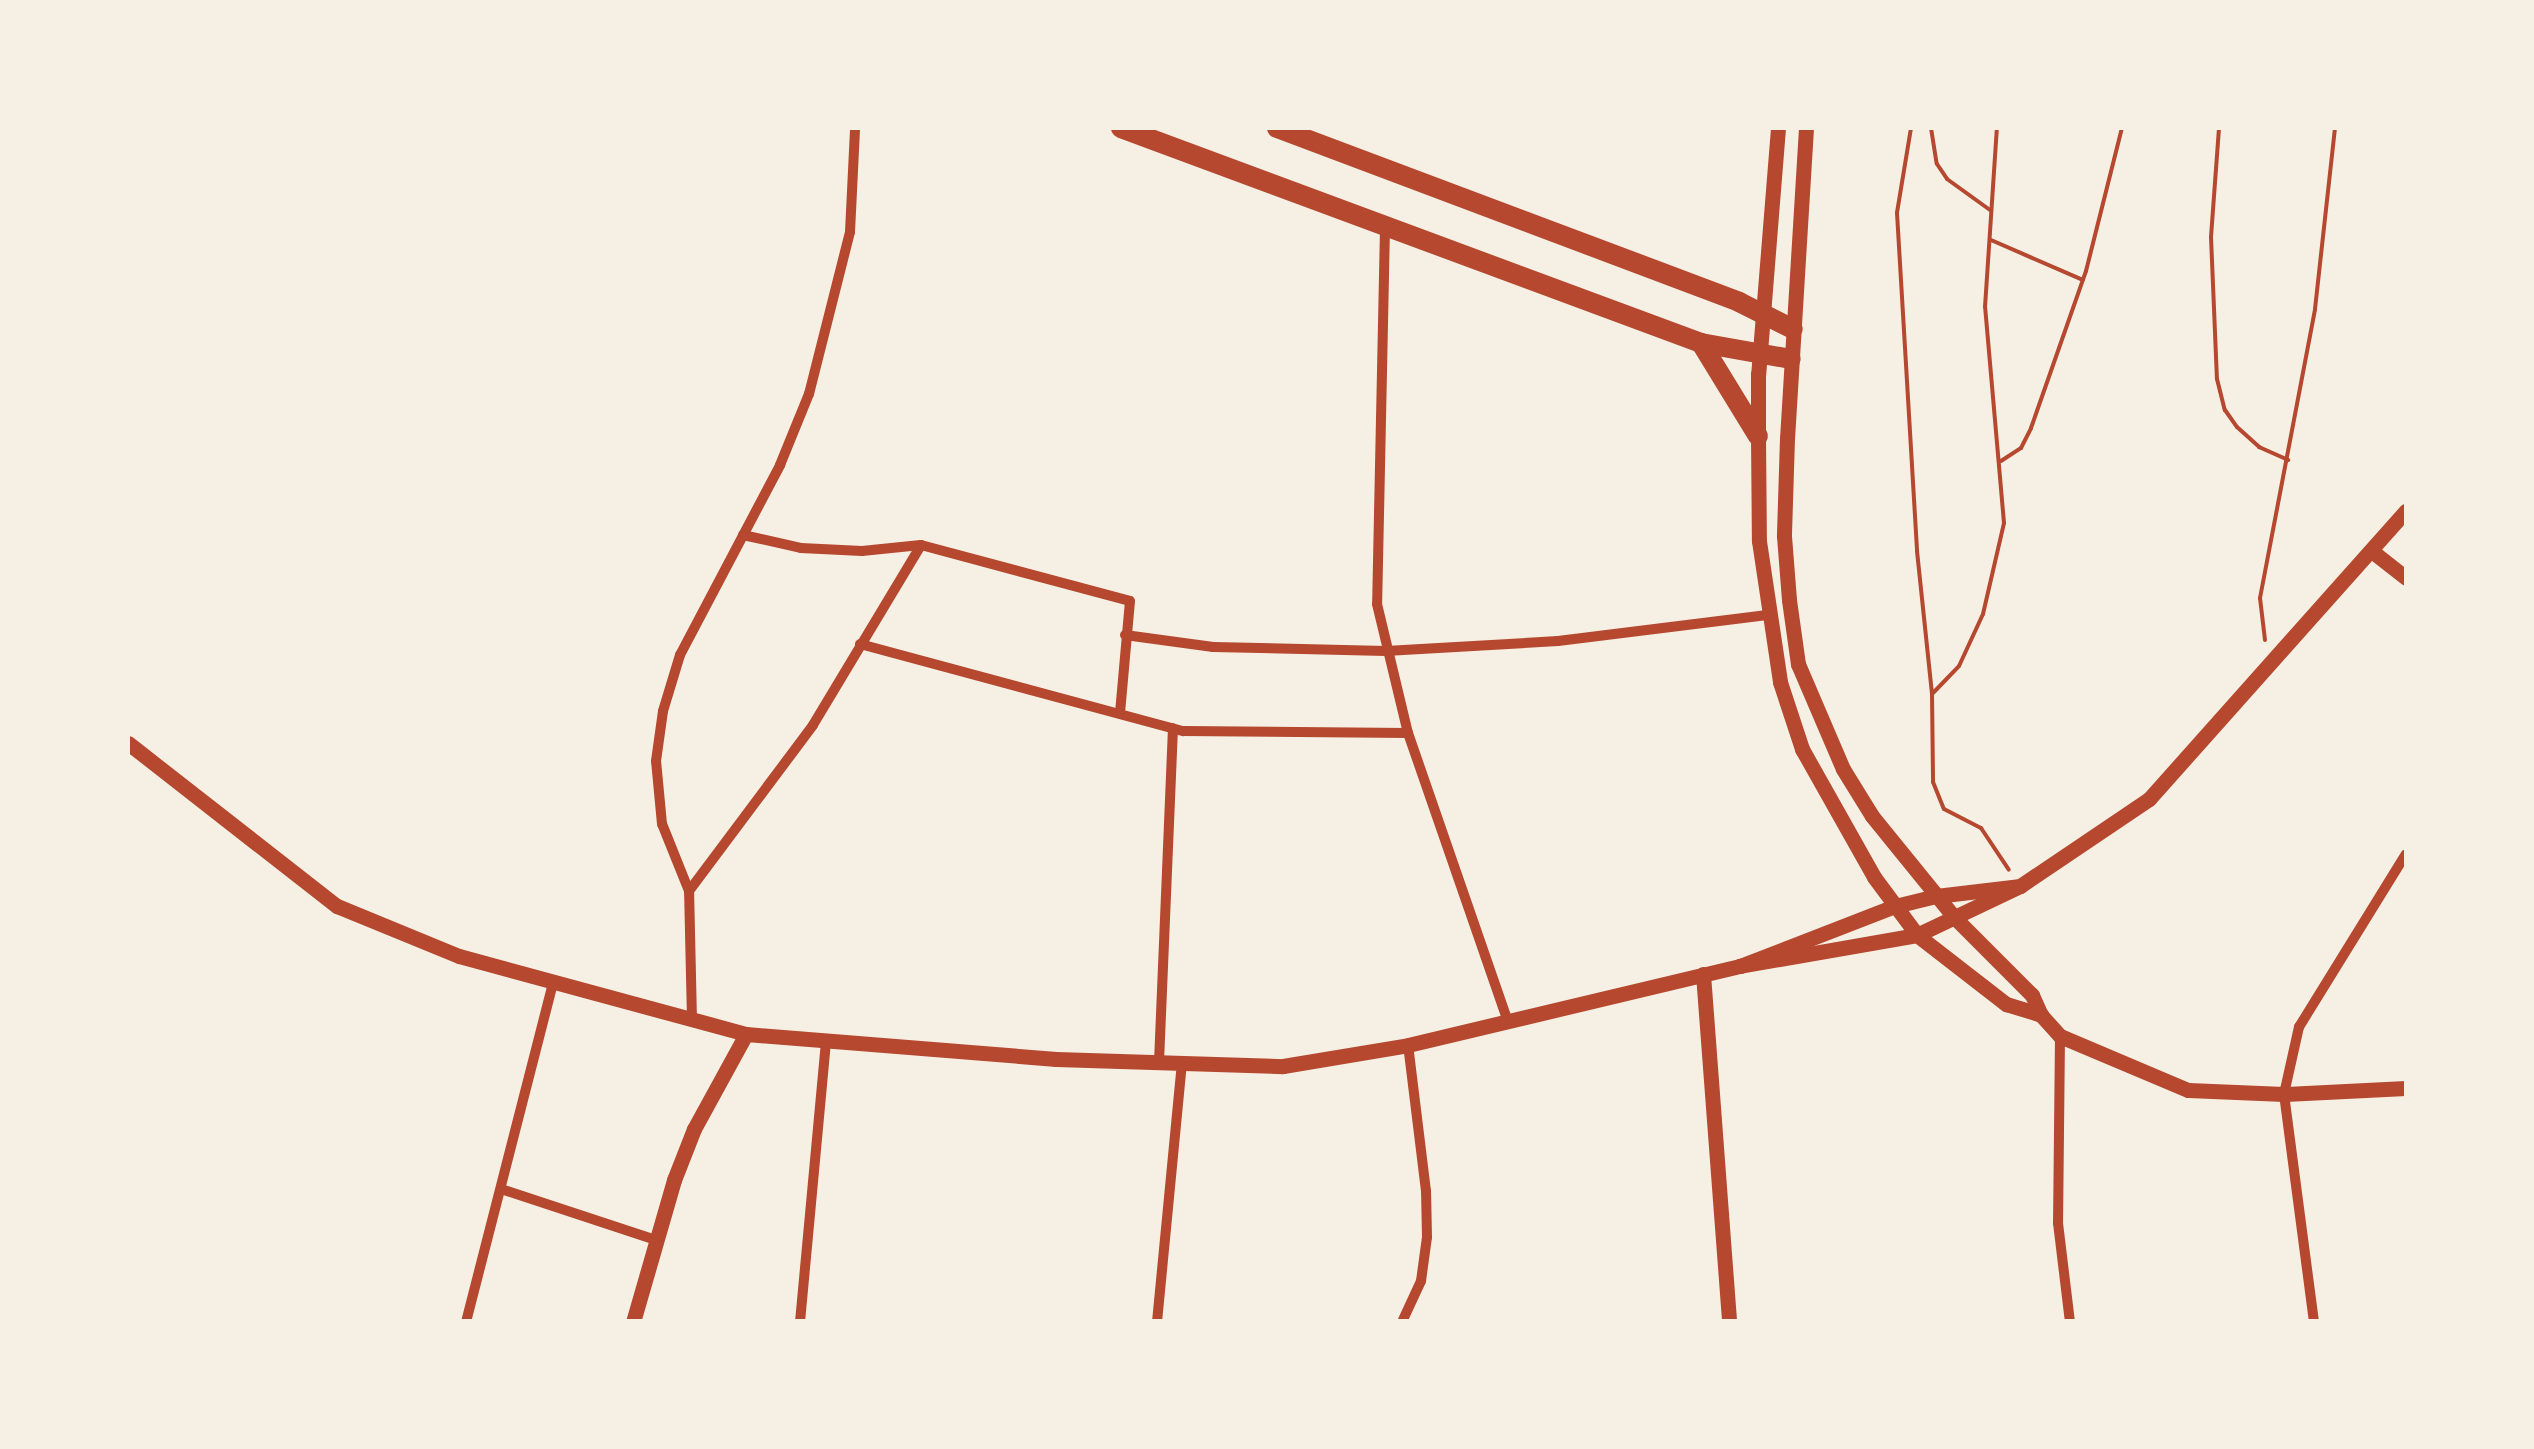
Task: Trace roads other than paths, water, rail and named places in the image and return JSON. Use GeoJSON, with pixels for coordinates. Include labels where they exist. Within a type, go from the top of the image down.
{"type":"FeatureCollection","features":[{"type":"Feature","properties":{"kind":"main road"},"geometry":{"type":"LineString","coordinates":[[1120,128],[1701,343],[1792,359]]}},
{"type":"Feature","properties":{"kind":"main road"},"geometry":{"type":"LineString","coordinates":[[1277,128],[1764,314],[1792,329]]}},
{"type":"Feature","properties":{"kind":"main road"},"geometry":{"type":"LineString","coordinates":[[1701,343],[1758,436]]}},
{"type":"Feature","properties":{"kind":"street"},"geometry":{"type":"LineString","coordinates":[[692,1020],[689,890],[662,824],[656,761],[663,711],[680,655],[780,466],[828,333],[850,232],[855,128]]}},
{"type":"Feature","properties":{"kind":"street"},"geometry":{"type":"LineString","coordinates":[[1778,128],[1760,354],[1758,436],[1759,541],[1780,682],[1802,749],[1874,877],[1917,936],[2006,1004],[2041,1014]]}},
{"type":"Feature","properties":{"kind":"street"},"geometry":{"type":"LineString","coordinates":[[1806,128],[1792,329],[1784,536],[1798,664],[1843,769],[1872,816],[1955,918],[2032,995],[2041,1014],[2060,1036],[2188,1090],[2284,1094],[2406,1088]]}},
{"type":"Feature","properties":{"kind":"street"},"geometry":{"type":"LineString","coordinates":[[1385,228],[1378,604],[1408,733],[1508,1021]]}},
{"type":"Feature","properties":{"kind":"street"},"geometry":{"type":"LineString","coordinates":[[128,743],[272,860],[337,906],[459,956],[746,1034],[1159,1062],[1283,1066],[1408,1045],[1740,966],[1917,936],[2020,886],[2149,799],[2406,511]]}},
{"type":"Feature","properties":{"kind":"street"},"geometry":{"type":"LineString","coordinates":[[743,536],[802,548],[862,551],[921,545],[1130,601],[1120,714]]}},
{"type":"Feature","properties":{"kind":"street"},"geometry":{"type":"LineString","coordinates":[[689,890],[812,725],[921,545]]}},
{"type":"Feature","properties":{"kind":"street"},"geometry":{"type":"LineString","coordinates":[[2373,552],[2406,578]]}},
{"type":"Feature","properties":{"kind":"street"},"geometry":{"type":"LineString","coordinates":[[1125,636],[1213,647],[1386,651],[1558,641],[1767,614]]}},
{"type":"Feature","properties":{"kind":"street"},"geometry":{"type":"LineString","coordinates":[[860,644],[1173,728],[1408,733]]}},
{"type":"Feature","properties":{"kind":"street"},"geometry":{"type":"LineString","coordinates":[[1159,1062],[1173,728]]}},
{"type":"Feature","properties":{"kind":"street"},"geometry":{"type":"LineString","coordinates":[[2314,1322],[2284,1094],[2299,1027],[2406,854]]}},
{"type":"Feature","properties":{"kind":"street"},"geometry":{"type":"LineString","coordinates":[[1740,966],[1895,906],[1936,896],[2020,886]]}},
{"type":"Feature","properties":{"kind":"street"},"geometry":{"type":"LineString","coordinates":[[1704,974],[1729,1322]]}},
{"type":"Feature","properties":{"kind":"street"},"geometry":{"type":"LineString","coordinates":[[466,1322],[553,982]]}},
{"type":"Feature","properties":{"kind":"street"},"geometry":{"type":"LineString","coordinates":[[633,1322],[694,1129],[746,1034]]}},
{"type":"Feature","properties":{"kind":"street"},"geometry":{"type":"LineString","coordinates":[[2060,1036],[2058,1224],[2070,1322]]}},
{"type":"Feature","properties":{"kind":"street"},"geometry":{"type":"LineString","coordinates":[[800,1322],[826,1040]]}},
{"type":"Feature","properties":{"kind":"street"},"geometry":{"type":"LineString","coordinates":[[1402,1322],[1421,1282],[1427,1238],[1426,1191],[1408,1045]]}},
{"type":"Feature","properties":{"kind":"street"},"geometry":{"type":"LineString","coordinates":[[1157,1322],[1182,1063]]}},
{"type":"Feature","properties":{"kind":"street"},"geometry":{"type":"LineString","coordinates":[[501,1188],[656,1240]]}}]}
